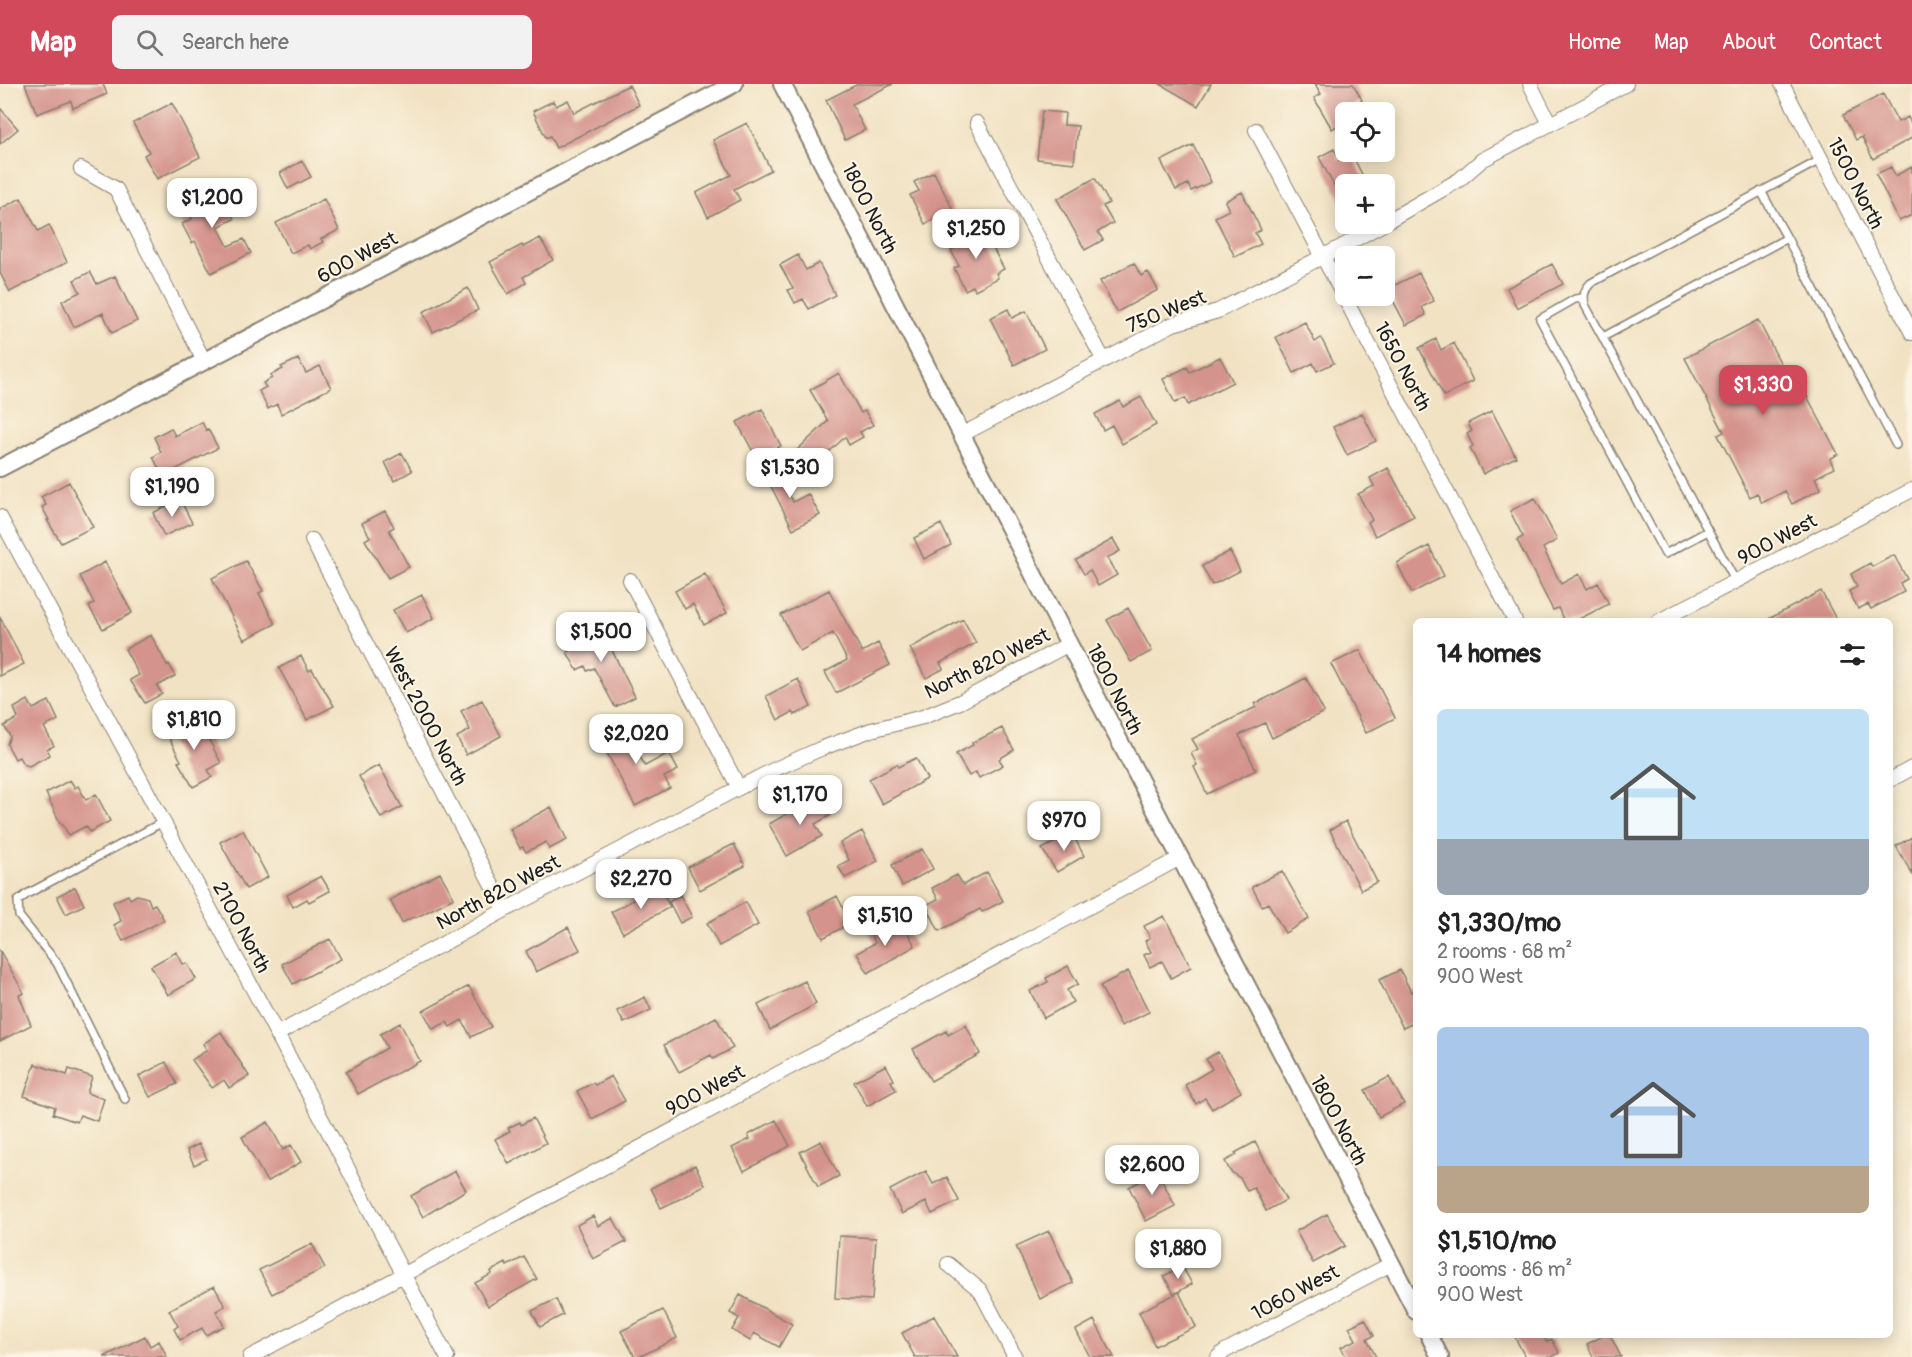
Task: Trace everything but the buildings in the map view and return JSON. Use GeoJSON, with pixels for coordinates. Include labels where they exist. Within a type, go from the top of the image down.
{"type":"FeatureCollection","features":[{"type":"Feature","properties":{"kind":"street","name":"600 West"},"geometry":{"type":"LineString","coordinates":[[0,468],[734,84]]}},
{"type":"Feature","properties":{"kind":"street","name":"1800 North"},"geometry":{"type":"LineString","coordinates":[[782,84],[1069,644],[1413,1305]]}},
{"type":"Feature","properties":{"kind":"street"},"geometry":{"type":"LineString","coordinates":[[1530,84],[1550,124]]}},
{"type":"Feature","properties":{"kind":"street","name":"750 West"},"geometry":{"type":"LineString","coordinates":[[1395,217],[1459,180],[1482,160],[1626,84]]}},
{"type":"Feature","properties":{"kind":"street","name":"1500 North"},"geometry":{"type":"LineString","coordinates":[[1782,84],[1912,333]]}},
{"type":"Feature","properties":{"kind":"street"},"geometry":{"type":"LineString","coordinates":[[977,123],[1103,359]]}},
{"type":"Feature","properties":{"kind":"street","name":"1650 North"},"geometry":{"type":"LineString","coordinates":[[1256,130],[1513,618]]}},
{"type":"Feature","properties":{"kind":"street"},"geometry":{"type":"LineString","coordinates":[[81,169],[116,189],[204,361]]}},
{"type":"Feature","properties":{"kind":"street","name":"750 West"},"geometry":{"type":"LineString","coordinates":[[963,434],[1173,324],[1218,311],[1364,234]]}},
{"type":"Feature","properties":{"kind":"street","name":"900 West"},"geometry":{"type":"LineString","coordinates":[[1665,618],[1912,490]]}},
{"type":"Feature","properties":{"kind":"street","name":"2100 North"},"geometry":{"type":"LineString","coordinates":[[0,517],[447,1357]]}},
{"type":"Feature","properties":{"kind":"street","name":"West 2000 North"},"geometry":{"type":"LineString","coordinates":[[312,540],[505,909]]}},
{"type":"Feature","properties":{"kind":"street"},"geometry":{"type":"LineString","coordinates":[[630,580],[739,788]]}},
{"type":"Feature","properties":{"kind":"street","name":"North 820 West"},"geometry":{"type":"LineString","coordinates":[[277,1034],[505,909],[739,788],[820,749],[871,730],[923,717],[960,702],[1069,644]]}},
{"type":"Feature","properties":{"kind":"street"},"geometry":{"type":"LineString","coordinates":[[1893,778],[1912,768]]}},
{"type":"Feature","properties":{"kind":"street","name":"900 West"},"geometry":{"type":"LineString","coordinates":[[250,1357],[1180,858]]}},
{"type":"Feature","properties":{"kind":"street"},"geometry":{"type":"LineString","coordinates":[[948,1264],[980,1290],[1015,1357]]}},
{"type":"Feature","properties":{"kind":"street","name":"1060 West"},"geometry":{"type":"LineString","coordinates":[[1218,1357],[1225,1351],[1391,1264]]}},
{"type":"Feature","properties":{"kind":"street"},"geometry":{"type":"LineString","coordinates":[[1430,1338],[1440,1357]]}},
{"type":"Feature","properties":{"kind":"lane"},"geometry":{"type":"LineString","coordinates":[[1736,582],[1585,305],[1583,297],[1585,289],[1591,283],[1822,159]]}},
{"type":"Feature","properties":{"kind":"lane"},"geometry":{"type":"LineString","coordinates":[[1761,191],[1896,445]]}},
{"type":"Feature","properties":{"kind":"lane"},"geometry":{"type":"LineString","coordinates":[[1603,337],[1786,238]]}},
{"type":"Feature","properties":{"kind":"lane"},"geometry":{"type":"LineString","coordinates":[[1583,297],[1575,299],[1540,319],[1665,554],[1708,531]]}},
{"type":"Feature","properties":{"kind":"lane"},"geometry":{"type":"LineString","coordinates":[[125,1099],[57,963],[19,916],[18,901],[27,894],[163,822]]}}]}
